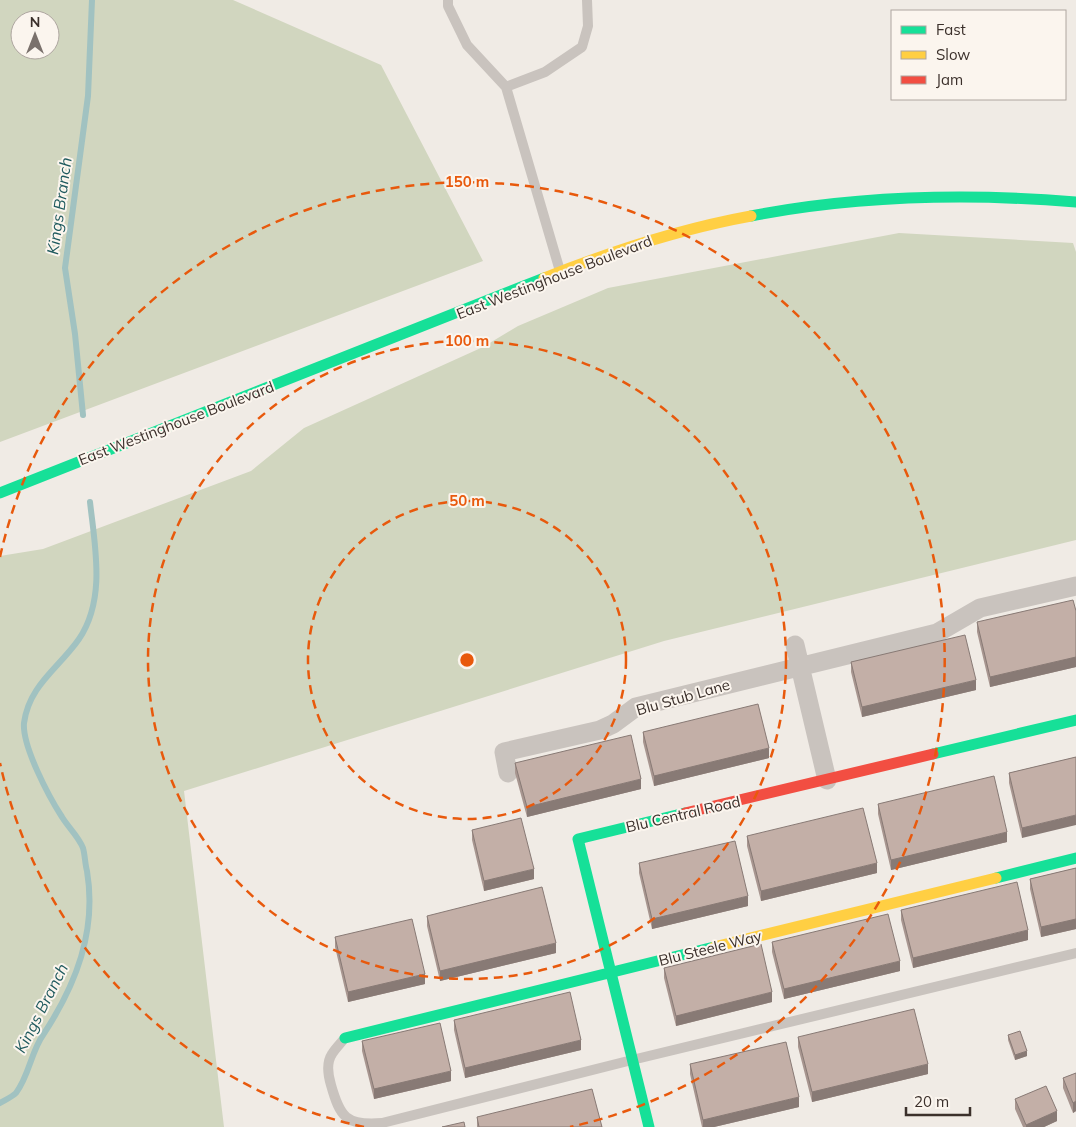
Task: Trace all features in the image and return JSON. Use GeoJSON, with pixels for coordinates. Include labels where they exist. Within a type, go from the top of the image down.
{"type":"FeatureCollection","features":[{"type":"Feature","properties":{"kind":"street","name":"East Westinghouse Boulevard"},"geometry":{"type":"LineString","coordinates":[[0,493],[560,272],[671,233],[755,213],[870,197],[956,194],[1076,202]]}},
{"type":"Feature","properties":{"kind":"street","name":"Blu Stub Lane"},"geometry":{"type":"LineString","coordinates":[[508,773],[504,752],[600,730],[613,724],[636,708],[937,633],[980,608],[1076,586]]}},
{"type":"Feature","properties":{"kind":"street"},"geometry":{"type":"LineString","coordinates":[[794,645],[827,780]]}},
{"type":"Feature","properties":{"kind":"street","name":"Blu Central Road"},"geometry":{"type":"LineString","coordinates":[[649,1127],[578,840],[1076,720]]}},
{"type":"Feature","properties":{"kind":"street","name":"Blu Steele Way"},"geometry":{"type":"LineString","coordinates":[[345,1038],[1076,858]]}},
{"type":"Feature","properties":{"kind":"lane"},"geometry":{"type":"LineString","coordinates":[[448,0],[448,6],[467,45],[506,87],[560,272]]}},
{"type":"Feature","properties":{"kind":"lane"},"geometry":{"type":"LineString","coordinates":[[506,87],[544,72],[582,47],[588,26],[587,0]]}},
{"type":"Feature","properties":{"kind":"lane"},"geometry":{"type":"LineString","coordinates":[[345,1038],[331,1055],[327,1073],[338,1110],[351,1119],[365,1124],[382,1123],[632,1060],[1076,953]]}},
{"type":"Feature","properties":{"kind":"green space"},"geometry":{"type":"Polygon","coordinates":[[[0,0],[233,0],[381,65],[483,261],[0,442],[0,0]]]}},
{"type":"Feature","properties":{"kind":"green space"},"geometry":{"type":"Polygon","coordinates":[[[899,233],[1073,243],[1076,252],[1076,540],[664,641],[184,791],[224,1127],[0,1127],[0,556],[43,549],[251,471],[304,428],[483,347],[518,326],[608,288],[899,233]]]}},
{"type":"Feature","properties":{"kind":"building"},"geometry":{"type":"Polygon","coordinates":[[[1073,600],[1076,611],[1076,657],[990,677],[977,622],[1073,600]]]}},
{"type":"Feature","properties":{"kind":"building"},"geometry":{"type":"Polygon","coordinates":[[[965,635],[976,680],[862,707],[851,662],[965,635]]]}},
{"type":"Feature","properties":{"kind":"building"},"geometry":{"type":"Polygon","coordinates":[[[758,704],[769,748],[654,776],[643,732],[758,704]]]}},
{"type":"Feature","properties":{"kind":"building"},"geometry":{"type":"Polygon","coordinates":[[[631,735],[641,779],[527,807],[515,763],[631,735]]]}},
{"type":"Feature","properties":{"kind":"building"},"geometry":{"type":"Polygon","coordinates":[[[1076,757],[1076,815],[1022,828],[1009,773],[1076,757]]]}},
{"type":"Feature","properties":{"kind":"building"},"geometry":{"type":"Polygon","coordinates":[[[994,776],[1007,832],[891,860],[878,804],[994,776]]]}},
{"type":"Feature","properties":{"kind":"building"},"geometry":{"type":"Polygon","coordinates":[[[863,808],[877,863],[761,891],[747,836],[863,808]]]}},
{"type":"Feature","properties":{"kind":"building"},"geometry":{"type":"Polygon","coordinates":[[[521,818],[534,869],[484,881],[472,830],[521,818]]]}},
{"type":"Feature","properties":{"kind":"building"},"geometry":{"type":"Polygon","coordinates":[[[735,841],[748,896],[652,919],[639,863],[735,841]]]}},
{"type":"Feature","properties":{"kind":"building"},"geometry":{"type":"Polygon","coordinates":[[[1076,868],[1076,919],[1041,927],[1030,879],[1076,868]]]}},
{"type":"Feature","properties":{"kind":"building"},"geometry":{"type":"Polygon","coordinates":[[[1017,882],[1028,930],[913,958],[901,910],[1017,882]]]}},
{"type":"Feature","properties":{"kind":"building"},"geometry":{"type":"Polygon","coordinates":[[[542,887],[556,943],[440,971],[427,916],[542,887]]]}},
{"type":"Feature","properties":{"kind":"building"},"geometry":{"type":"Polygon","coordinates":[[[888,914],[900,961],[784,989],[772,942],[888,914]]]}},
{"type":"Feature","properties":{"kind":"building"},"geometry":{"type":"Polygon","coordinates":[[[412,919],[425,974],[348,992],[335,937],[412,919]]]}},
{"type":"Feature","properties":{"kind":"building"},"geometry":{"type":"Polygon","coordinates":[[[761,944],[772,992],[676,1016],[664,968],[761,944]]]}},
{"type":"Feature","properties":{"kind":"building"},"geometry":{"type":"Polygon","coordinates":[[[570,992],[581,1040],[465,1068],[454,1020],[570,992]]]}},
{"type":"Feature","properties":{"kind":"building"},"geometry":{"type":"Polygon","coordinates":[[[914,1009],[928,1064],[812,1092],[798,1037],[914,1009]]]}},
{"type":"Feature","properties":{"kind":"building"},"geometry":{"type":"Polygon","coordinates":[[[440,1023],[451,1071],[374,1089],[362,1041],[440,1023]]]}},
{"type":"Feature","properties":{"kind":"building"},"geometry":{"type":"Polygon","coordinates":[[[1020,1031],[1027,1051],[1015,1055],[1008,1035],[1020,1031]]]}},
{"type":"Feature","properties":{"kind":"building"},"geometry":{"type":"Polygon","coordinates":[[[786,1042],[799,1097],[703,1120],[690,1064],[786,1042]]]}},
{"type":"Feature","properties":{"kind":"building"},"geometry":{"type":"Polygon","coordinates":[[[1076,1073],[1076,1101],[1073,1103],[1063,1078],[1076,1073]]]}},
{"type":"Feature","properties":{"kind":"building"},"geometry":{"type":"Polygon","coordinates":[[[1046,1086],[1057,1111],[1026,1125],[1015,1099],[1046,1086]]]}},
{"type":"Feature","properties":{"kind":"building"},"geometry":{"type":"Polygon","coordinates":[[[592,1089],[602,1127],[479,1127],[477,1117],[592,1089]]]}},
{"type":"Feature","properties":{"kind":"building"},"geometry":{"type":"Polygon","coordinates":[[[464,1122],[465,1127],[442,1127],[464,1122]]]}},
{"type":"Feature","properties":{"kind":"waterway","name":"Kings Branch"},"geometry":{"type":"LineString","coordinates":[[83,415],[75,334],[65,268],[88,96],[92,0]]}},
{"type":"Feature","properties":{"kind":"waterway","name":"Kings Branch"},"geometry":{"type":"LineString","coordinates":[[0,1103],[16,1093],[24,1079],[39,1042],[55,1016],[74,977],[86,936],[89,915],[89,893],[83,848],[64,821],[37,771],[27,745],[24,723],[27,710],[38,687],[79,639],[93,607],[96,590],[96,555],[90,502]]}},
{"type":"Feature","properties":{"kind":"traffic: fast"},"geometry":{"type":"LineString","coordinates":[[751,216],[832,204],[913,198],[994,197],[1076,202]]}},
{"type":"Feature","properties":{"kind":"traffic: fast"},"geometry":{"type":"LineString","coordinates":[[0,493],[544,278]]}},
{"type":"Feature","properties":{"kind":"traffic: fast"},"geometry":{"type":"LineString","coordinates":[[933,754],[1076,720]]}},
{"type":"Feature","properties":{"kind":"traffic: fast"},"geometry":{"type":"LineString","coordinates":[[649,1127],[578,839],[685,813]]}},
{"type":"Feature","properties":{"kind":"traffic: fast"},"geometry":{"type":"LineString","coordinates":[[996,878],[1076,858]]}},
{"type":"Feature","properties":{"kind":"traffic: fast"},"geometry":{"type":"LineString","coordinates":[[345,1038],[714,947]]}},
{"type":"Feature","properties":{"kind":"traffic: slow"},"geometry":{"type":"LineString","coordinates":[[544,278],[646,242],[698,227],[751,216]]}},
{"type":"Feature","properties":{"kind":"traffic: slow"},"geometry":{"type":"LineString","coordinates":[[714,947],[996,878]]}},
{"type":"Feature","properties":{"kind":"traffic: jam"},"geometry":{"type":"LineString","coordinates":[[685,813],[933,754]]}}]}
